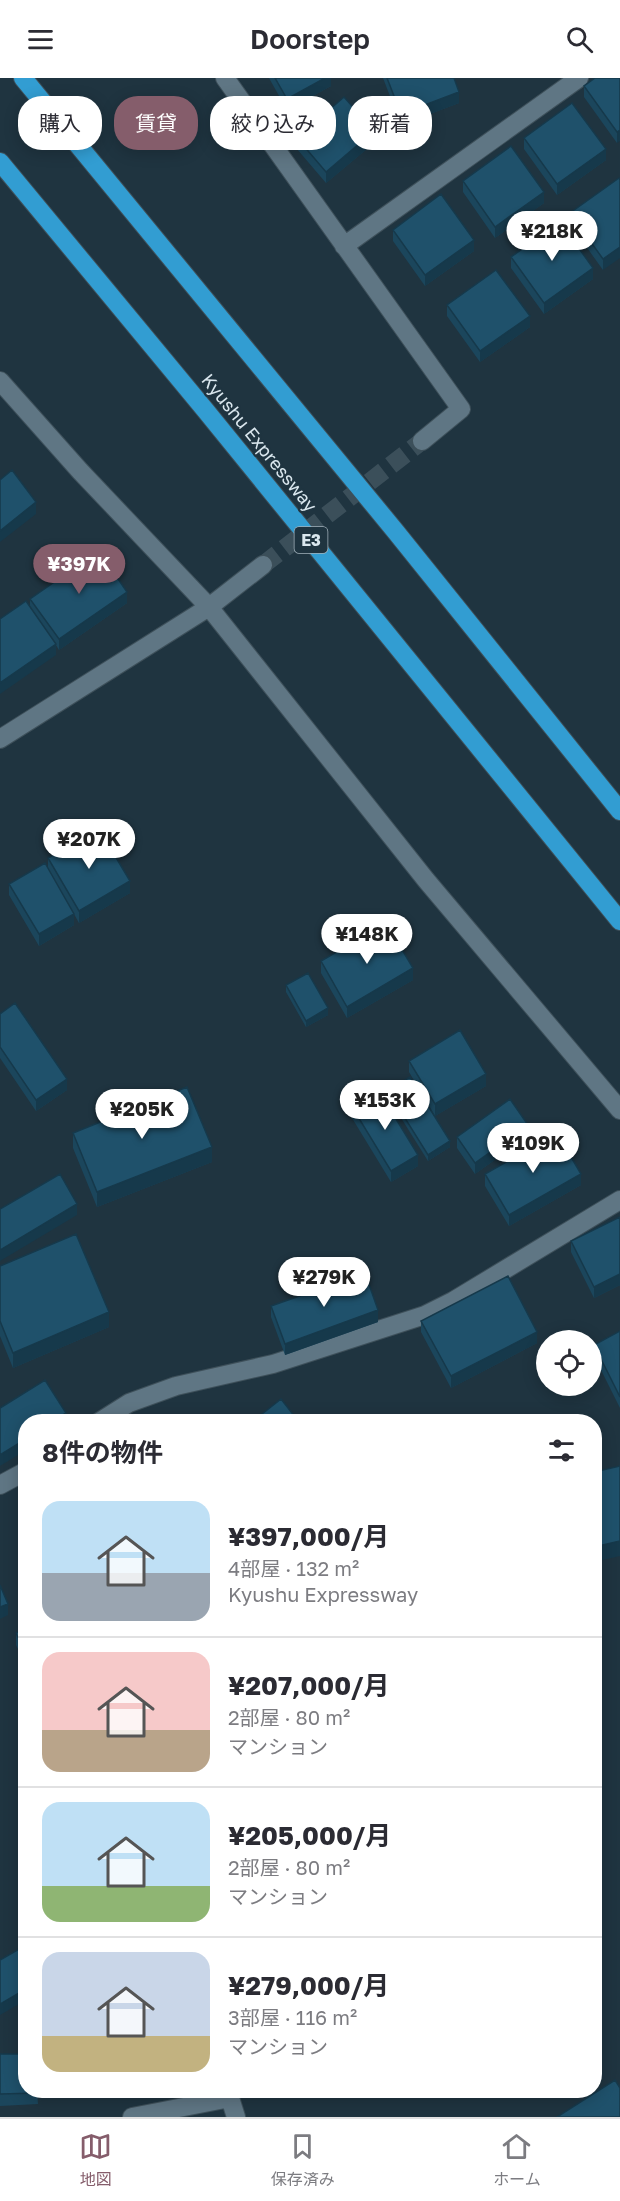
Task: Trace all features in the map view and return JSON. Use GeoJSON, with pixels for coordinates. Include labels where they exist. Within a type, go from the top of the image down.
{"type":"FeatureCollection","features":[{"type":"Feature","properties":{"kind":"highway"},"geometry":{"type":"LineString","coordinates":[[23,78],[396,532],[620,811]]}},
{"type":"Feature","properties":{"kind":"highway","name":"Kyushu Expressway"},"geometry":{"type":"LineString","coordinates":[[0,162],[221,429],[620,921]]}},
{"type":"Feature","properties":{"kind":"street"},"geometry":{"type":"LineString","coordinates":[[225,78],[461,409],[422,441]]}},
{"type":"Feature","properties":{"kind":"street"},"geometry":{"type":"LineString","coordinates":[[344,246],[569,81]]}},
{"type":"Feature","properties":{"kind":"street"},"geometry":{"type":"LineString","coordinates":[[0,381],[80,471],[209,607],[426,880],[620,1110]]}},
{"type":"Feature","properties":{"kind":"street"},"geometry":{"type":"LineString","coordinates":[[0,739],[209,607],[263,565]]}},
{"type":"Feature","properties":{"kind":"street"},"geometry":{"type":"LineString","coordinates":[[112,1414],[129,1403],[176,1386],[273,1364],[425,1315],[453,1301],[620,1200]]}},
{"type":"Feature","properties":{"kind":"street"},"geometry":{"type":"LineString","coordinates":[[0,1485],[18,1475]]}},
{"type":"Feature","properties":{"kind":"street"},"geometry":{"type":"LineString","coordinates":[[132,2117],[216,2098]]}},
{"type":"Feature","properties":{"kind":"street"},"geometry":{"type":"LineString","coordinates":[[230,2098],[236,2117]]}},
{"type":"Feature","properties":{"kind":"building"},"geometry":{"type":"Polygon","coordinates":[[[275,78],[325,78],[292,96],[285,96],[275,78]]]}},
{"type":"Feature","properties":{"kind":"building"},"geometry":{"type":"Polygon","coordinates":[[[387,78],[454,78],[459,92],[432,102],[432,96],[394,96],[387,78]]]}},
{"type":"Feature","properties":{"kind":"building"},"geometry":{"type":"Polygon","coordinates":[[[595,78],[620,78],[620,130],[617,132],[584,86],[595,78]]]}},
{"type":"Feature","properties":{"kind":"building"},"geometry":{"type":"Polygon","coordinates":[[[344,97],[348,102],[348,150],[352,150],[326,172],[307,150],[336,150],[336,104],[344,97]]]}},
{"type":"Feature","properties":{"kind":"building"},"geometry":{"type":"Polygon","coordinates":[[[572,103],[606,149],[557,184],[524,138],[572,103]]]}},
{"type":"Feature","properties":{"kind":"building"},"geometry":{"type":"Polygon","coordinates":[[[511,146],[544,192],[495,227],[463,181],[511,146]]]}},
{"type":"Feature","properties":{"kind":"building"},"geometry":{"type":"Polygon","coordinates":[[[619,178],[620,247],[603,259],[570,213],[619,178]]]}},
{"type":"Feature","properties":{"kind":"building"},"geometry":{"type":"Polygon","coordinates":[[[441,194],[474,240],[425,275],[393,230],[441,194]]]}},
{"type":"Feature","properties":{"kind":"building"},"geometry":{"type":"Polygon","coordinates":[[[560,222],[593,268],[544,303],[511,257],[560,222]]]}},
{"type":"Feature","properties":{"kind":"building"},"geometry":{"type":"Polygon","coordinates":[[[496,270],[530,316],[480,351],[447,305],[496,270]]]}},
{"type":"Feature","properties":{"kind":"building"},"geometry":{"type":"Polygon","coordinates":[[[12,470],[36,502],[0,531],[0,480],[12,470]]]}},
{"type":"Feature","properties":{"kind":"building"},"geometry":{"type":"Polygon","coordinates":[[[99,551],[127,592],[59,639],[30,599],[99,551]]]}},
{"type":"Feature","properties":{"kind":"building"},"geometry":{"type":"Polygon","coordinates":[[[26,601],[56,644],[0,683],[0,619],[26,601]]]}},
{"type":"Feature","properties":{"kind":"building"},"geometry":{"type":"Polygon","coordinates":[[[99,829],[130,881],[79,911],[48,858],[99,829]]]}},
{"type":"Feature","properties":{"kind":"building"},"geometry":{"type":"Polygon","coordinates":[[[45,863],[74,914],[39,934],[9,884],[45,863]]]}},
{"type":"Feature","properties":{"kind":"building"},"geometry":{"type":"Polygon","coordinates":[[[386,923],[413,968],[347,1007],[321,961],[386,923]]]}},
{"type":"Feature","properties":{"kind":"building"},"geometry":{"type":"Polygon","coordinates":[[[308,973],[328,1008],[306,1021],[286,985],[308,973]]]}},
{"type":"Feature","properties":{"kind":"building"},"geometry":{"type":"Polygon","coordinates":[[[15,1003],[67,1079],[36,1100],[0,1047],[0,1014],[15,1003]]]}},
{"type":"Feature","properties":{"kind":"building"},"geometry":{"type":"Polygon","coordinates":[[[460,1030],[486,1074],[435,1104],[409,1061],[460,1030]]]}},
{"type":"Feature","properties":{"kind":"building"},"geometry":{"type":"Polygon","coordinates":[[[410,1077],[450,1141],[428,1155],[388,1091],[410,1077]]]}},
{"type":"Feature","properties":{"kind":"building"},"geometry":{"type":"Polygon","coordinates":[[[187,1087],[212,1147],[97,1192],[73,1133],[187,1087]]]}},
{"type":"Feature","properties":{"kind":"building"},"geometry":{"type":"Polygon","coordinates":[[[379,1091],[418,1155],[391,1171],[352,1107],[379,1091]]]}},
{"type":"Feature","properties":{"kind":"building"},"geometry":{"type":"Polygon","coordinates":[[[510,1099],[528,1125],[475,1163],[457,1137],[510,1099]]]}},
{"type":"Feature","properties":{"kind":"building"},"geometry":{"type":"Polygon","coordinates":[[[557,1133],[581,1174],[509,1215],[485,1174],[557,1133]]]}},
{"type":"Feature","properties":{"kind":"building"},"geometry":{"type":"Polygon","coordinates":[[[60,1174],[77,1204],[0,1250],[0,1209],[60,1174]]]}},
{"type":"Feature","properties":{"kind":"building"},"geometry":{"type":"Polygon","coordinates":[[[620,1217],[620,1274],[594,1287],[571,1241],[620,1217]]]}},
{"type":"Feature","properties":{"kind":"building"},"geometry":{"type":"Polygon","coordinates":[[[76,1234],[109,1312],[13,1353],[0,1321],[0,1266],[76,1234]]]}},
{"type":"Feature","properties":{"kind":"building"},"geometry":{"type":"Polygon","coordinates":[[[365,1273],[378,1310],[285,1344],[271,1306],[365,1273]]]}},
{"type":"Feature","properties":{"kind":"building"},"geometry":{"type":"Polygon","coordinates":[[[508,1276],[536,1333],[451,1376],[421,1321],[508,1276]]]}},
{"type":"Feature","properties":{"kind":"building"},"geometry":{"type":"Polygon","coordinates":[[[620,1331],[620,1397],[602,1361],[602,1341],[620,1331]]]}},
{"type":"Feature","properties":{"kind":"building"},"geometry":{"type":"Polygon","coordinates":[[[45,1380],[66,1413],[18,1414],[18,1444],[0,1455],[0,1408],[45,1380]]]}},
{"type":"Feature","properties":{"kind":"building"},"geometry":{"type":"Polygon","coordinates":[[[281,1399],[293,1414],[262,1414],[281,1399]]]}},
{"type":"Feature","properties":{"kind":"building"},"geometry":{"type":"Polygon","coordinates":[[[620,1466],[620,1541],[602,1545],[602,1470],[620,1466]]]}},
{"type":"Feature","properties":{"kind":"building"},"geometry":{"type":"Polygon","coordinates":[[[0,1585],[8,1604],[0,1607],[0,1585]]]}},
{"type":"Feature","properties":{"kind":"building"},"geometry":{"type":"Polygon","coordinates":[[[18,1950],[18,1994],[0,2004],[0,1960],[18,1950]]]}},
{"type":"Feature","properties":{"kind":"building"},"geometry":{"type":"Polygon","coordinates":[[[0,2054],[18,2054],[18,2094],[0,2094],[0,2054]]]}},
{"type":"Feature","properties":{"kind":"building"},"geometry":{"type":"Polygon","coordinates":[[[615,2080],[620,2088],[620,2117],[557,2117],[587,2098],[602,2098],[602,2088],[615,2080]]]}},
{"type":"Feature","properties":{"kind":"tunnel"},"geometry":{"type":"LineString","coordinates":[[263,565],[422,441]]}}]}
